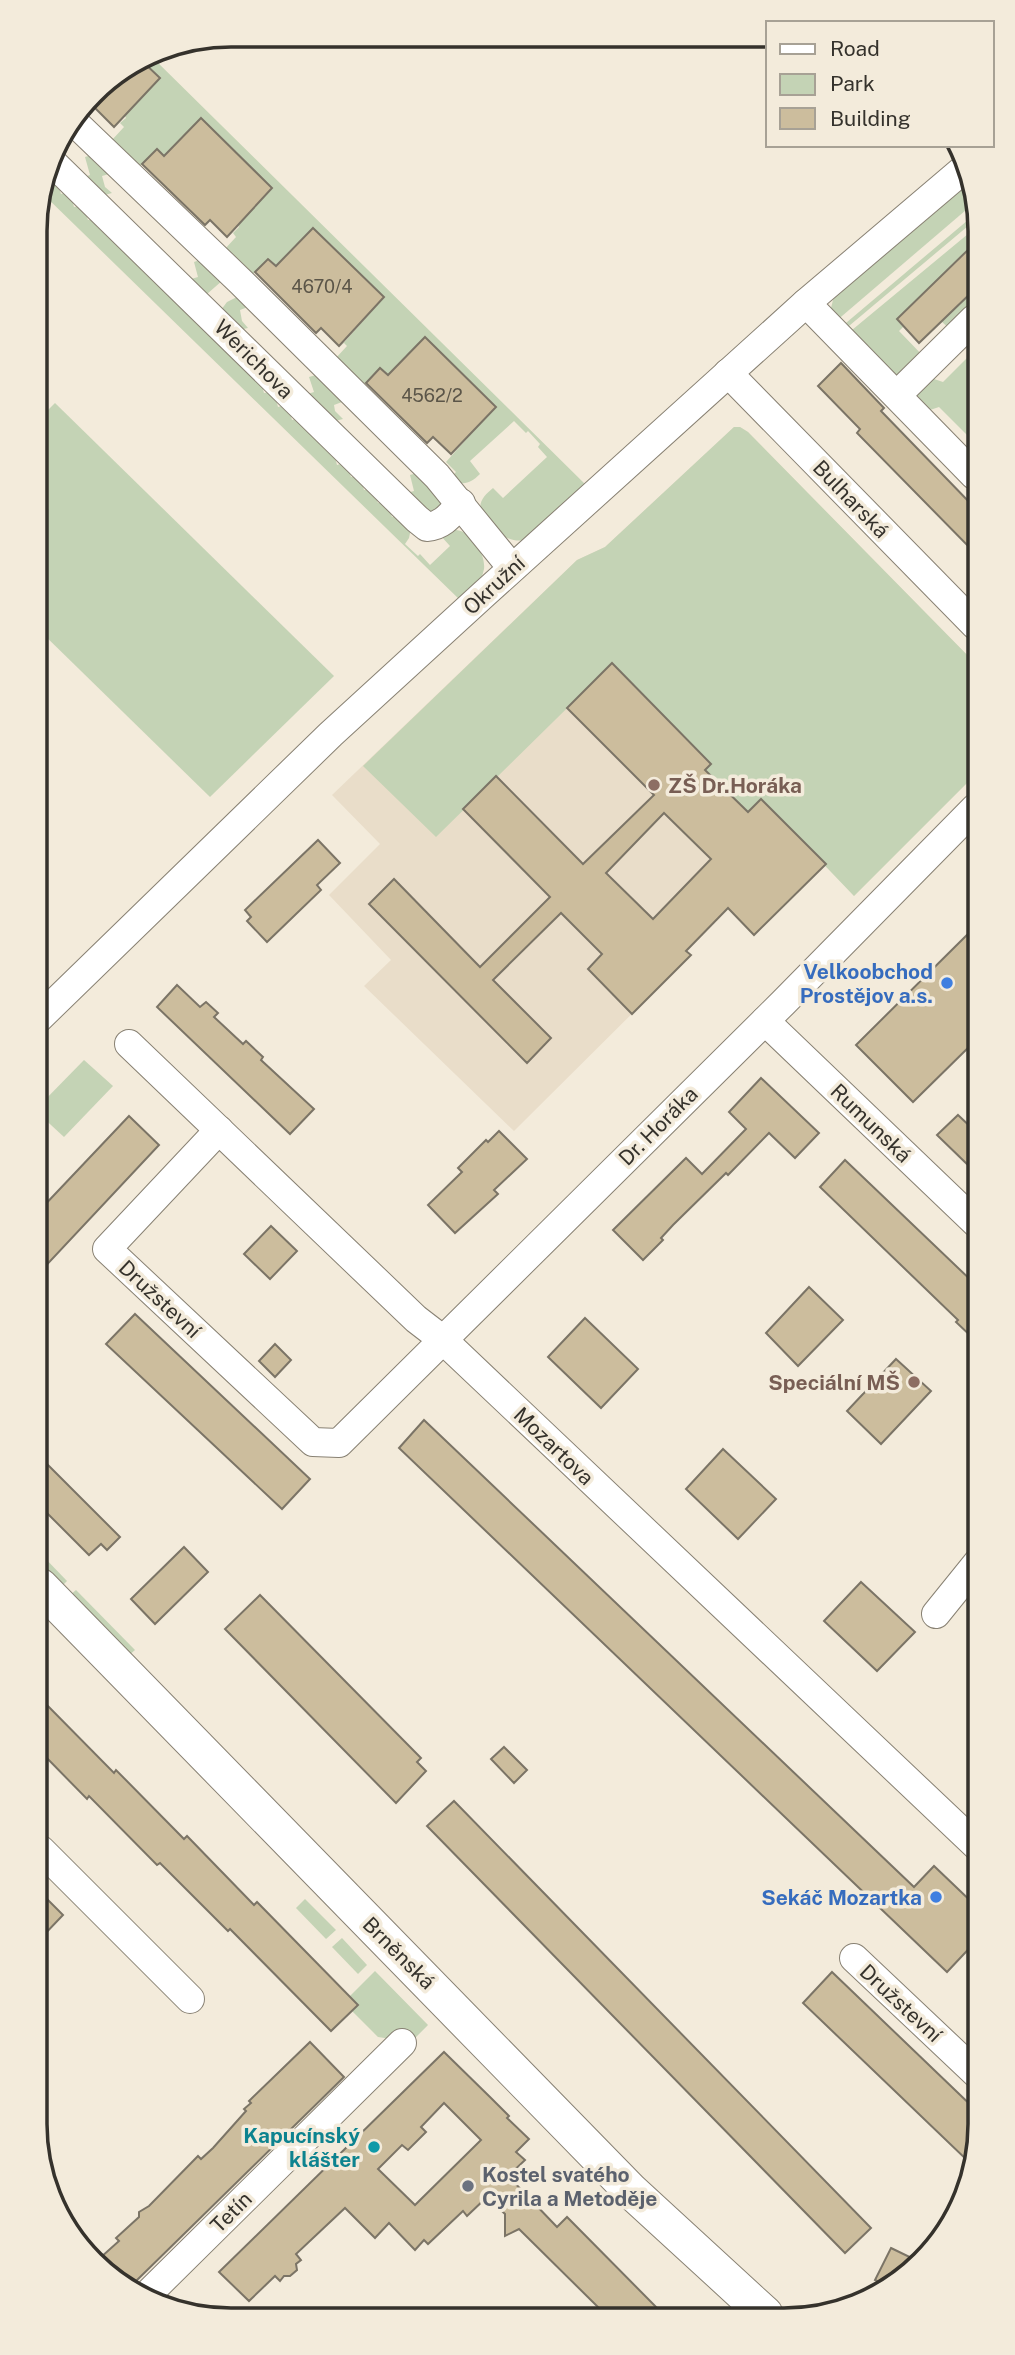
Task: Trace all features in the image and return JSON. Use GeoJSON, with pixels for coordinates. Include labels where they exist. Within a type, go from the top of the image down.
{"type":"FeatureCollection","features":[{"type":"Feature","properties":{"kind":"main road","name":"Brněnská"},"geometry":{"type":"LineString","coordinates":[[47,1593],[631,2191],[758,2308]]}},
{"type":"Feature","properties":{"kind":"street"},"geometry":{"type":"LineString","coordinates":[[80,127],[437,476],[512,568]]}},
{"type":"Feature","properties":{"kind":"street","name":"Werichova"},"geometry":{"type":"LineString","coordinates":[[59,169],[422,524],[432,527],[442,523],[461,503]]}},
{"type":"Feature","properties":{"kind":"street","name":"Okružní"},"geometry":{"type":"LineString","coordinates":[[48,1010],[311,753],[512,568],[806,303],[958,174]]}},
{"type":"Feature","properties":{"kind":"street"},"geometry":{"type":"LineString","coordinates":[[209,315],[214,303],[230,286],[241,282]]}},
{"type":"Feature","properties":{"kind":"street"},"geometry":{"type":"LineString","coordinates":[[806,303],[968,469]]}},
{"type":"Feature","properties":{"kind":"street"},"geometry":{"type":"LineString","coordinates":[[897,395],[968,325]]}},
{"type":"Feature","properties":{"kind":"street","name":"Bulharská"},"geometry":{"type":"LineString","coordinates":[[728,373],[968,618]]}},
{"type":"Feature","properties":{"kind":"street","name":"Dr. Horáka"},"geometry":{"type":"LineString","coordinates":[[339,1443],[765,1021],[968,815]]}},
{"type":"Feature","properties":{"kind":"street","name":"Rumunská"},"geometry":{"type":"LineString","coordinates":[[765,1021],[967,1215]]}},
{"type":"Feature","properties":{"kind":"street","name":"Mozartova"},"geometry":{"type":"LineString","coordinates":[[129,1044],[416,1319],[442,1339],[967,1837]]}},
{"type":"Feature","properties":{"kind":"street","name":"Družstevní"},"geometry":{"type":"LineString","coordinates":[[219,1130],[107,1249],[313,1442],[339,1443]]}},
{"type":"Feature","properties":{"kind":"street"},"geometry":{"type":"LineString","coordinates":[[936,1614],[967,1575]]}},
{"type":"Feature","properties":{"kind":"street"},"geometry":{"type":"LineString","coordinates":[[47,1856],[190,1999]]}},
{"type":"Feature","properties":{"kind":"street","name":"Družstevní"},"geometry":{"type":"LineString","coordinates":[[854,1958],[967,2065]]}},
{"type":"Feature","properties":{"kind":"street","name":"Tetín"},"geometry":{"type":"LineString","coordinates":[[152,2289],[402,2043]]}},
{"type":"Feature","properties":{"kind":"shaded area","name":"ZŠ Dr.Horáka"},"geometry":{"type":"Polygon","coordinates":[[[734,427],[748,432],[968,656],[968,782],[854,896],[826,865],[754,935],[728,909],[686,950],[691,955],[514,1131],[364,986],[391,960],[329,895],[380,844],[332,795],[577,560],[605,547],[734,427]]]}},
{"type":"Feature","properties":{"kind":"green space"},"geometry":{"type":"Polygon","coordinates":[[[158,63],[587,486],[556,516],[524,540],[504,537],[492,528],[483,517],[480,507],[485,495],[493,488],[503,498],[547,457],[538,447],[540,444],[514,421],[470,461],[480,474],[469,482],[458,483],[449,479],[456,472],[446,462],[496,406],[425,338],[388,375],[380,368],[363,386],[335,359],[347,346],[344,343],[340,347],[384,297],[313,228],[276,266],[268,259],[251,276],[224,250],[236,237],[233,233],[238,225],[272,188],[202,119],[164,156],[157,149],[139,167],[112,140],[124,127],[120,123],[125,116],[159,79],[148,67],[158,63]]]}},
{"type":"Feature","properties":{"kind":"green space"},"geometry":{"type":"Polygon","coordinates":[[[98,153],[116,172],[102,176],[105,187],[112,193],[97,197],[76,180],[90,175],[85,157],[98,153]]]}},
{"type":"Feature","properties":{"kind":"green space"},"geometry":{"type":"Polygon","coordinates":[[[56,178],[61,194],[70,191],[74,207],[83,205],[88,220],[97,218],[260,378],[264,393],[274,391],[278,407],[288,404],[292,420],[301,417],[333,449],[337,465],[347,462],[351,477],[360,475],[364,490],[373,488],[378,503],[387,501],[392,517],[401,514],[411,528],[405,544],[418,556],[420,554],[430,565],[450,546],[440,535],[450,531],[462,531],[472,539],[483,557],[484,569],[478,583],[462,602],[50,201],[56,178]]]}},
{"type":"Feature","properties":{"kind":"green space"},"geometry":{"type":"Polygon","coordinates":[[[962,188],[966,210],[835,322],[831,308],[834,296],[962,188]]]}},
{"type":"Feature","properties":{"kind":"green space"},"geometry":{"type":"Polygon","coordinates":[[[967,221],[968,226],[843,331],[840,328],[967,221]]]}},
{"type":"Feature","properties":{"kind":"green space"},"geometry":{"type":"Polygon","coordinates":[[[968,234],[968,250],[897,319],[904,326],[899,331],[925,358],[902,375],[896,376],[846,335],[968,234]]]}},
{"type":"Feature","properties":{"kind":"green space"},"geometry":{"type":"Polygon","coordinates":[[[205,258],[223,280],[207,294],[203,303],[181,282],[198,277],[194,262],[205,258]]]}},
{"type":"Feature","properties":{"kind":"green space"},"geometry":{"type":"Polygon","coordinates":[[[968,296],[968,316],[952,331],[941,321],[968,296]]]}},
{"type":"Feature","properties":{"kind":"green space"},"geometry":{"type":"Polygon","coordinates":[[[237,297],[253,305],[240,310],[242,321],[248,328],[234,331],[221,310],[227,302],[237,297]]]}},
{"type":"Feature","properties":{"kind":"green space"},"geometry":{"type":"Polygon","coordinates":[[[968,357],[968,436],[939,407],[921,413],[917,399],[925,376],[943,382],[968,357]]]}},
{"type":"Feature","properties":{"kind":"green space"},"geometry":{"type":"Polygon","coordinates":[[[323,373],[350,399],[334,405],[335,411],[343,419],[327,423],[298,397],[314,392],[309,377],[323,373]]]}},
{"type":"Feature","properties":{"kind":"green space"},"geometry":{"type":"Polygon","coordinates":[[[55,403],[334,676],[210,797],[48,639],[48,410],[55,403]]]}},
{"type":"Feature","properties":{"kind":"green space"},"geometry":{"type":"Polygon","coordinates":[[[734,427],[748,432],[968,656],[968,782],[854,896],[761,799],[748,812],[705,770],[711,764],[612,664],[436,837],[363,766],[577,560],[605,547],[734,427]]]}},
{"type":"Feature","properties":{"kind":"green space"},"geometry":{"type":"Polygon","coordinates":[[[424,471],[443,505],[432,515],[399,495],[414,491],[410,475],[424,471]]]}},
{"type":"Feature","properties":{"kind":"green space"},"geometry":{"type":"Polygon","coordinates":[[[84,1060],[113,1086],[64,1137],[48,1122],[48,1097],[84,1060]]]}},
{"type":"Feature","properties":{"kind":"green space"},"geometry":{"type":"Polygon","coordinates":[[[47,1561],[67,1581],[60,1588],[47,1575],[47,1561]]]}},
{"type":"Feature","properties":{"kind":"green space"},"geometry":{"type":"Polygon","coordinates":[[[76,1590],[135,1650],[128,1656],[69,1596],[76,1590]]]}},
{"type":"Feature","properties":{"kind":"green space"},"geometry":{"type":"Polygon","coordinates":[[[305,1899],[336,1930],[326,1939],[296,1908],[305,1899]]]}},
{"type":"Feature","properties":{"kind":"green space"},"geometry":{"type":"Polygon","coordinates":[[[342,1938],[367,1965],[358,1974],[332,1947],[342,1938]]]}},
{"type":"Feature","properties":{"kind":"green space"},"geometry":{"type":"Polygon","coordinates":[[[375,1971],[428,2025],[411,2042],[378,2037],[352,2011],[358,2005],[350,1996],[375,1971]]]}},
{"type":"Feature","properties":{"kind":"building"},"geometry":{"type":"Polygon","coordinates":[[[149,67],[160,78],[114,127],[95,108],[129,78],[149,67]]]}},
{"type":"Feature","properties":{"kind":"building"},"geometry":{"type":"Polygon","coordinates":[[[201,118],[272,188],[227,237],[210,220],[205,225],[142,164],[157,149],[164,156],[201,118]]]}},
{"type":"Feature","properties":{"kind":"building"},"geometry":{"type":"Polygon","coordinates":[[[313,228],[384,297],[339,346],[321,328],[316,333],[255,272],[268,259],[276,266],[313,228]]]}},
{"type":"Feature","properties":{"kind":"building"},"geometry":{"type":"Polygon","coordinates":[[[968,250],[968,296],[919,343],[897,319],[968,250]]]}},
{"type":"Feature","properties":{"kind":"building"},"geometry":{"type":"Polygon","coordinates":[[[425,337],[496,407],[451,454],[433,437],[427,443],[366,383],[380,368],[388,375],[425,337]]]}},
{"type":"Feature","properties":{"kind":"building"},"geometry":{"type":"Polygon","coordinates":[[[841,363],[884,408],[881,411],[968,501],[968,546],[857,433],[860,429],[818,386],[841,363]]]}},
{"type":"Feature","properties":{"kind":"building"},"geometry":{"type":"Polygon","coordinates":[[[612,663],[711,764],[705,770],[748,812],[761,799],[826,864],[754,935],[728,908],[686,951],[691,955],[632,1014],[588,969],[602,954],[561,913],[493,980],[551,1038],[527,1063],[369,904],[394,879],[480,967],[550,897],[463,809],[496,776],[583,864],[654,795],[567,708],[612,663]],[[664,813],[606,873],[653,919],[711,859],[664,813]]]}},
{"type":"Feature","properties":{"kind":"building"},"geometry":{"type":"Polygon","coordinates":[[[318,840],[340,863],[317,885],[321,890],[267,942],[247,921],[251,917],[245,910],[318,840]]]}},
{"type":"Feature","properties":{"kind":"building","name":"Velkoobchod Prostějov a.s."},"geometry":{"type":"Polygon","coordinates":[[[968,934],[968,1048],[913,1102],[856,1045],[968,934]]]}},
{"type":"Feature","properties":{"kind":"building"},"geometry":{"type":"Polygon","coordinates":[[[177,985],[200,1007],[206,1002],[218,1013],[214,1017],[243,1044],[246,1041],[263,1057],[261,1060],[314,1109],[290,1134],[157,1007],[177,985]]]}},
{"type":"Feature","properties":{"kind":"building"},"geometry":{"type":"Polygon","coordinates":[[[761,1078],[819,1133],[795,1158],[769,1133],[673,1225],[661,1238],[663,1240],[643,1260],[613,1230],[686,1158],[702,1174],[746,1129],[729,1112],[761,1078]]]}},
{"type":"Feature","properties":{"kind":"building"},"geometry":{"type":"Polygon","coordinates":[[[958,1115],[968,1124],[968,1165],[937,1135],[958,1115]]]}},
{"type":"Feature","properties":{"kind":"building"},"geometry":{"type":"Polygon","coordinates":[[[129,1116],[159,1145],[47,1264],[47,1202],[129,1116]]]}},
{"type":"Feature","properties":{"kind":"building"},"geometry":{"type":"Polygon","coordinates":[[[499,1131],[527,1159],[494,1190],[498,1194],[455,1233],[428,1205],[462,1172],[458,1168],[499,1131]]]}},
{"type":"Feature","properties":{"kind":"building"},"geometry":{"type":"Polygon","coordinates":[[[845,1160],[967,1277],[967,1333],[956,1322],[958,1320],[820,1187],[845,1160]]]}},
{"type":"Feature","properties":{"kind":"building"},"geometry":{"type":"Polygon","coordinates":[[[271,1226],[297,1251],[270,1279],[244,1254],[271,1226]]]}},
{"type":"Feature","properties":{"kind":"building"},"geometry":{"type":"Polygon","coordinates":[[[809,1287],[843,1320],[798,1366],[766,1333],[809,1287]]]}},
{"type":"Feature","properties":{"kind":"building"},"geometry":{"type":"Polygon","coordinates":[[[135,1314],[310,1479],[282,1509],[106,1344],[135,1314]]]}},
{"type":"Feature","properties":{"kind":"building"},"geometry":{"type":"Polygon","coordinates":[[[585,1318],[638,1369],[601,1408],[548,1357],[585,1318]]]}},
{"type":"Feature","properties":{"kind":"building"},"geometry":{"type":"Polygon","coordinates":[[[275,1344],[291,1360],[275,1377],[259,1361],[275,1344]]]}},
{"type":"Feature","properties":{"kind":"building"},"geometry":{"type":"Polygon","coordinates":[[[896,1359],[931,1391],[881,1444],[847,1411],[896,1359]]]}},
{"type":"Feature","properties":{"kind":"building"},"geometry":{"type":"Polygon","coordinates":[[[424,1420],[914,1887],[934,1866],[967,1898],[967,1951],[947,1972],[399,1448],[424,1420]]]}},
{"type":"Feature","properties":{"kind":"building"},"geometry":{"type":"Polygon","coordinates":[[[723,1449],[776,1499],[738,1539],[686,1489],[723,1449]]]}},
{"type":"Feature","properties":{"kind":"building"},"geometry":{"type":"Polygon","coordinates":[[[47,1464],[120,1537],[107,1550],[101,1544],[89,1555],[47,1513],[47,1464]]]}},
{"type":"Feature","properties":{"kind":"building"},"geometry":{"type":"Polygon","coordinates":[[[184,1547],[208,1572],[155,1624],[131,1599],[184,1547]]]}},
{"type":"Feature","properties":{"kind":"building"},"geometry":{"type":"Polygon","coordinates":[[[861,1582],[915,1632],[877,1671],[824,1621],[861,1582]]]}},
{"type":"Feature","properties":{"kind":"building"},"geometry":{"type":"Polygon","coordinates":[[[260,1595],[421,1758],[417,1762],[426,1771],[396,1803],[225,1629],[260,1595]]]}},
{"type":"Feature","properties":{"kind":"building"},"geometry":{"type":"Polygon","coordinates":[[[47,1705],[184,1839],[187,1836],[254,1905],[257,1902],[358,2005],[331,2031],[230,1929],[228,1931],[160,1863],[157,1865],[89,1796],[87,1799],[47,1758],[47,1705]]]}},
{"type":"Feature","properties":{"kind":"building"},"geometry":{"type":"Polygon","coordinates":[[[504,1747],[527,1770],[514,1783],[491,1759],[504,1747]]]}},
{"type":"Feature","properties":{"kind":"building"},"geometry":{"type":"Polygon","coordinates":[[[454,1801],[871,2228],[845,2253],[427,1826],[454,1801]]]}},
{"type":"Feature","properties":{"kind":"building"},"geometry":{"type":"Polygon","coordinates":[[[47,1899],[63,1915],[47,1932],[47,1899]]]}},
{"type":"Feature","properties":{"kind":"building"},"geometry":{"type":"Polygon","coordinates":[[[832,1972],[967,2102],[964,2157],[803,2003],[832,1972]]]}},
{"type":"Feature","properties":{"kind":"building"},"geometry":{"type":"Polygon","coordinates":[[[310,2042],[344,2077],[136,2281],[119,2270],[103,2256],[119,2241],[116,2238],[139,2217],[139,2212],[149,2206],[198,2156],[201,2159],[213,2148],[246,2111],[244,2109],[251,2103],[249,2101],[310,2042]]]}},
{"type":"Feature","properties":{"kind":"building"},"geometry":{"type":"Polygon","coordinates":[[[444,2052],[529,2139],[516,2152],[525,2160],[508,2176],[557,2227],[567,2217],[657,2308],[599,2308],[519,2229],[505,2236],[505,2214],[487,2197],[467,2216],[463,2211],[428,2244],[424,2240],[415,2250],[389,2223],[375,2238],[345,2208],[296,2254],[301,2260],[296,2264],[297,2270],[280,2281],[275,2276],[249,2301],[219,2272],[444,2052]],[[444,2103],[421,2127],[426,2132],[408,2150],[402,2145],[378,2169],[415,2205],[481,2140],[444,2103]]]}},
{"type":"Feature","properties":{"kind":"building"},"geometry":{"type":"Polygon","coordinates":[[[891,2248],[910,2257],[886,2277],[878,2282],[875,2280],[891,2248]]]}},
{"type":"Feature","properties":{"kind":"place","name":"ZŠ Dr.Horáka"},"geometry":{"type":"Point","coordinates":[654,785]}},
{"type":"Feature","properties":{"kind":"place","name":"Velkoobchod Prostějov a.s."},"geometry":{"type":"Point","coordinates":[947,983]}},
{"type":"Feature","properties":{"kind":"place","name":"Speciální MŠ"},"geometry":{"type":"Point","coordinates":[914,1382]}},
{"type":"Feature","properties":{"kind":"place","name":"Sekáč Mozartka"},"geometry":{"type":"Point","coordinates":[936,1897]}},
{"type":"Feature","properties":{"kind":"place","name":"Kapucínský klášter"},"geometry":{"type":"Point","coordinates":[374,2147]}},
{"type":"Feature","properties":{"kind":"place","name":"Kostel svatého Cyrila a Metoděje"},"geometry":{"type":"Point","coordinates":[468,2186]}}]}
